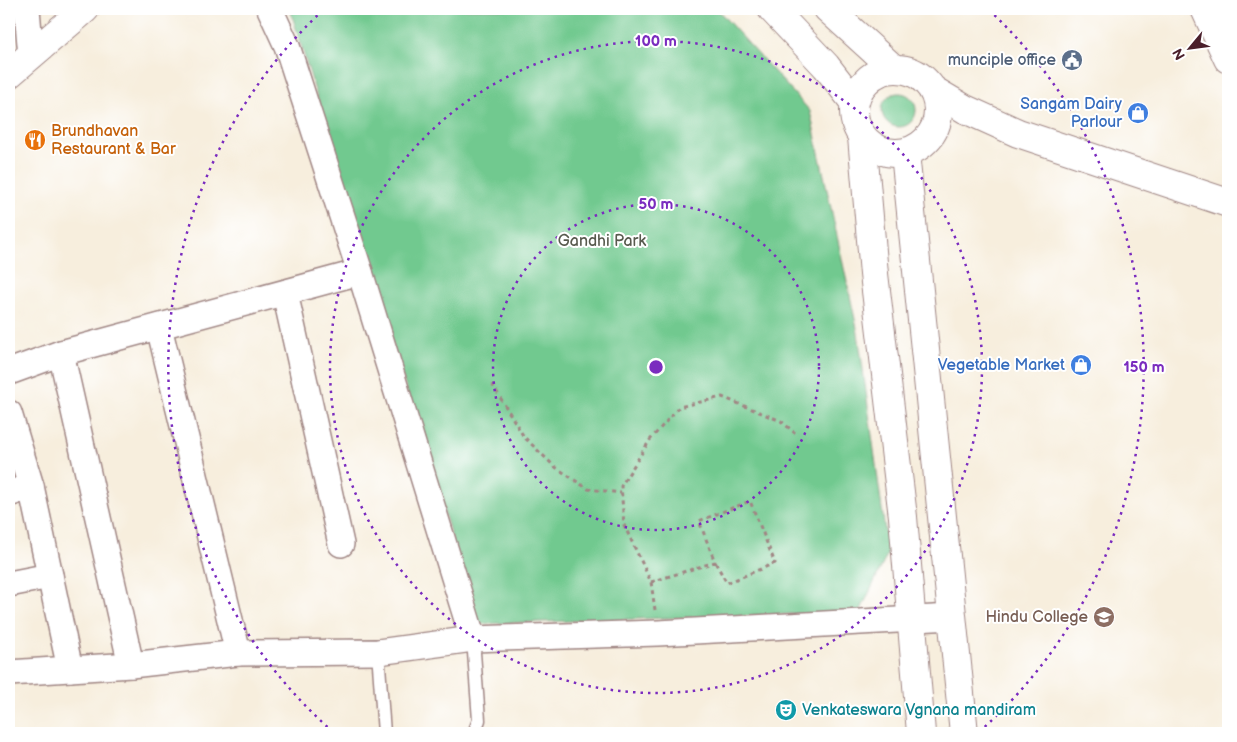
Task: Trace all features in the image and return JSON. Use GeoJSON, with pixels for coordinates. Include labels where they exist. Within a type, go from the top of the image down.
{"type":"FeatureCollection","features":[{"type":"Feature","properties":{"kind":"main road"},"geometry":{"type":"LineString","coordinates":[[9,74],[85,9]]}},
{"type":"Feature","properties":{"kind":"main road"},"geometry":{"type":"LineString","coordinates":[[772,9],[826,66],[854,102]]}},
{"type":"Feature","properties":{"kind":"main road"},"geometry":{"type":"LineString","coordinates":[[828,9],[894,69]]}},
{"type":"Feature","properties":{"kind":"main road"},"geometry":{"type":"LineString","coordinates":[[1205,9],[1223,28],[1228,60]]}},
{"type":"Feature","properties":{"kind":"main road"},"geometry":{"type":"LineString","coordinates":[[894,69],[910,71],[924,79],[936,99],[937,123],[930,138],[920,147],[905,154],[888,154],[872,147],[862,137],[854,122],[854,102],[862,85],[877,72],[894,69]]}},
{"type":"Feature","properties":{"kind":"main road"},"geometry":{"type":"LineString","coordinates":[[936,99],[965,109],[1018,133],[1228,202]]}},
{"type":"Feature","properties":{"kind":"main road"},"geometry":{"type":"LineString","coordinates":[[936,99],[1009,141],[1218,209],[1228,215]]}},
{"type":"Feature","properties":{"kind":"main road"},"geometry":{"type":"LineString","coordinates":[[862,137],[874,274],[913,620],[921,733]]}},
{"type":"Feature","properties":{"kind":"main road"},"geometry":{"type":"LineString","coordinates":[[905,154],[964,733]]}},
{"type":"Feature","properties":{"kind":"street"},"geometry":{"type":"LineString","coordinates":[[27,9],[31,56]]}},
{"type":"Feature","properties":{"kind":"street"},"geometry":{"type":"LineString","coordinates":[[270,9],[286,46],[360,272],[473,639]]}},
{"type":"Feature","properties":{"kind":"street"},"geometry":{"type":"LineString","coordinates":[[9,372],[61,353],[360,272]]}},
{"type":"Feature","properties":{"kind":"street"},"geometry":{"type":"LineString","coordinates":[[285,293],[342,544]]}},
{"type":"Feature","properties":{"kind":"street"},"geometry":{"type":"LineString","coordinates":[[159,327],[238,653]]}},
{"type":"Feature","properties":{"kind":"street"},"geometry":{"type":"LineString","coordinates":[[61,353],[132,665]]}},
{"type":"Feature","properties":{"kind":"street"},"geometry":{"type":"LineString","coordinates":[[9,413],[20,490],[50,576],[70,669]]}},
{"type":"Feature","properties":{"kind":"street"},"geometry":{"type":"LineString","coordinates":[[9,584],[50,576]]}},
{"type":"Feature","properties":{"kind":"street"},"geometry":{"type":"LineString","coordinates":[[9,674],[132,665],[238,653],[378,652],[473,639],[658,633],[952,617]]}},
{"type":"Feature","properties":{"kind":"lane"},"geometry":{"type":"LineString","coordinates":[[473,639],[479,720],[474,733]]}},
{"type":"Feature","properties":{"kind":"lane"},"geometry":{"type":"LineString","coordinates":[[378,652],[384,733]]}},
{"type":"Feature","properties":{"kind":"path"},"geometry":{"type":"LineString","coordinates":[[492,384],[524,437],[554,466],[588,489],[621,492]]}},
{"type":"Feature","properties":{"kind":"path"},"geometry":{"type":"LineString","coordinates":[[658,633],[651,582],[624,525],[621,492],[621,486],[650,440],[679,407],[722,397],[782,421],[795,434]]}},
{"type":"Feature","properties":{"kind":"path"},"geometry":{"type":"LineString","coordinates":[[750,501],[775,563],[727,583],[715,562],[698,521],[750,501]]}},
{"type":"Feature","properties":{"kind":"path"},"geometry":{"type":"LineString","coordinates":[[651,582],[715,562]]}},
{"type":"Feature","properties":{"kind":"green space","name":"Gandhi Park"},"geometry":{"type":"Polygon","coordinates":[[[290,9],[717,9],[810,111],[858,333],[888,553],[860,612],[478,624],[290,9]]]}},
{"type":"Feature","properties":{"kind":"green space"},"geometry":{"type":"Polygon","coordinates":[[[899,93],[906,94],[911,98],[915,103],[915,117],[911,122],[906,126],[899,127],[892,126],[887,122],[883,117],[882,110],[883,103],[887,98],[892,94],[899,93]]]}},
{"type":"Feature","properties":{"kind":"place","name":"munciple office"},"geometry":{"type":"Point","coordinates":[1072,60]}},
{"type":"Feature","properties":{"kind":"place","name":"Sangam Dairy Parlour"},"geometry":{"type":"Point","coordinates":[1138,113]}},
{"type":"Feature","properties":{"kind":"place","name":"Brundhavan Restaurant & Bar"},"geometry":{"type":"Point","coordinates":[35,140]}},
{"type":"Feature","properties":{"kind":"place","name":"Vegetable Market"},"geometry":{"type":"Point","coordinates":[1081,365]}},
{"type":"Feature","properties":{"kind":"place","name":"Hindu College"},"geometry":{"type":"Point","coordinates":[1104,617]}},
{"type":"Feature","properties":{"kind":"place","name":"Venkateswara Vgnana mandiram"},"geometry":{"type":"Point","coordinates":[786,710]}}]}
